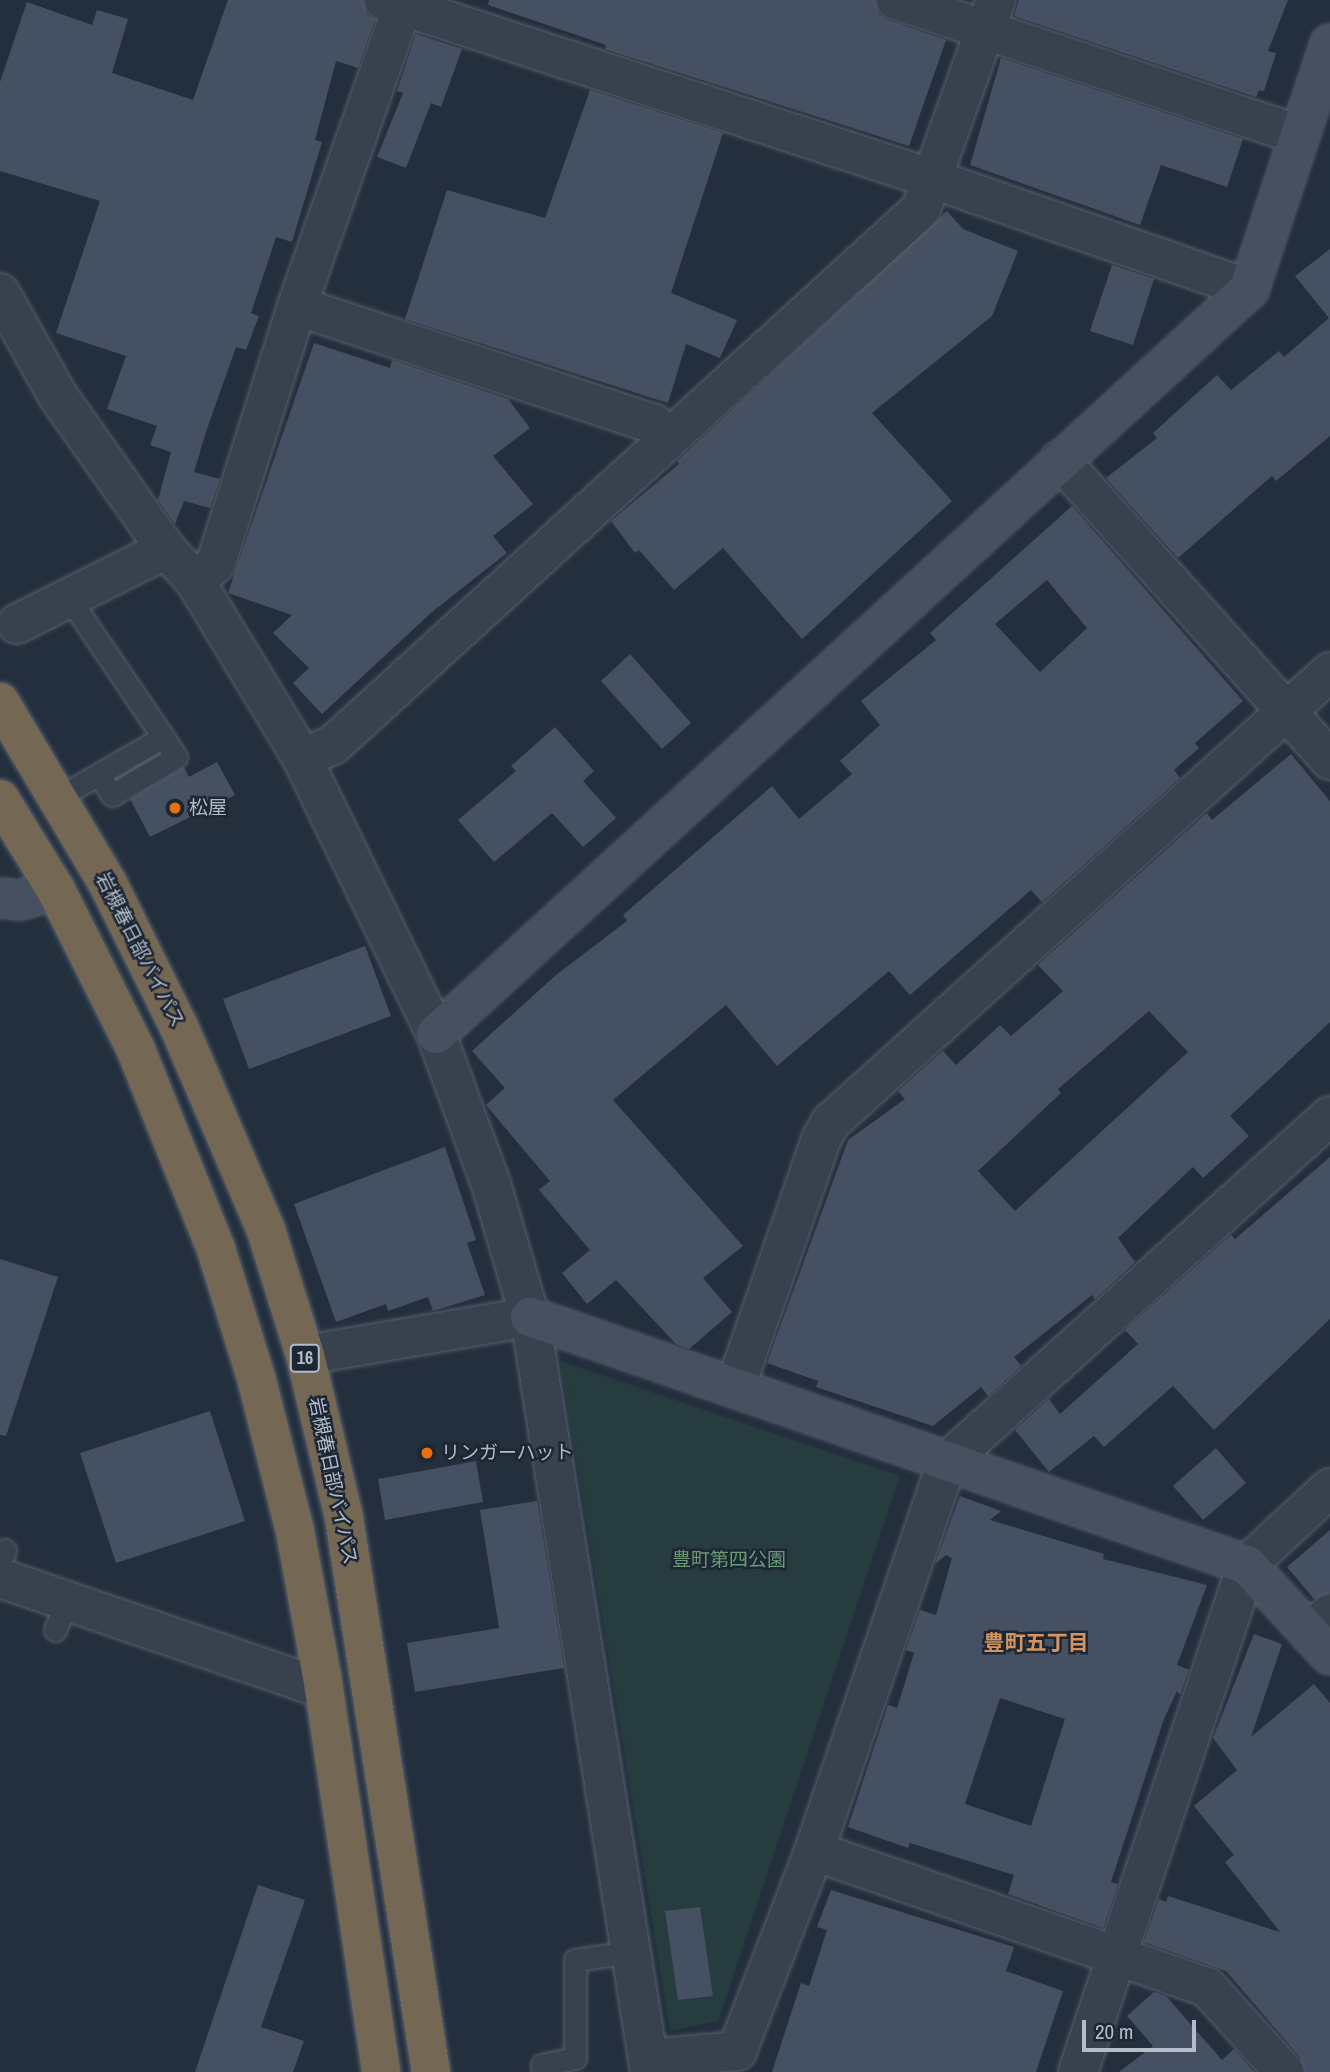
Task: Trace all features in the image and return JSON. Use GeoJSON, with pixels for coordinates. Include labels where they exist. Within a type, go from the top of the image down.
{"type":"FeatureCollection","features":[{"type":"Feature","properties":{"kind":"highway","name":"岩槻春日部バイパス"},"geometry":{"type":"LineString","coordinates":[[0,702],[59,797],[179,1027],[265,1230],[304,1354],[344,1518],[431,2072]]}},
{"type":"Feature","properties":{"kind":"highway"},"geometry":{"type":"LineString","coordinates":[[0,799],[56,890],[136,1051],[216,1249],[257,1381],[295,1531],[324,1689],[381,2072]]}},
{"type":"Feature","properties":{"kind":"street"},"geometry":{"type":"LineString","coordinates":[[896,0],[991,15],[1300,135]]}},
{"type":"Feature","properties":{"kind":"street"},"geometry":{"type":"LineString","coordinates":[[195,582],[216,563],[397,2],[933,179],[1249,289]]}},
{"type":"Feature","properties":{"kind":"street"},"geometry":{"type":"LineString","coordinates":[[302,758],[333,745],[920,209],[991,15]]}},
{"type":"Feature","properties":{"kind":"street"},"geometry":{"type":"LineString","coordinates":[[436,1034],[1249,289],[1330,44]]}},
{"type":"Feature","properties":{"kind":"street"},"geometry":{"type":"LineString","coordinates":[[0,293],[58,396],[166,549],[195,582],[302,758],[436,1034],[491,1184],[530,1317],[649,2066],[737,2051],[814,1851],[947,1462],[1330,1116]]}},
{"type":"Feature","properties":{"kind":"street"},"geometry":{"type":"LineString","coordinates":[[297,306],[653,424],[670,439]]}},
{"type":"Feature","properties":{"kind":"street"},"geometry":{"type":"LineString","coordinates":[[1060,460],[1330,760]]}},
{"type":"Feature","properties":{"kind":"street"},"geometry":{"type":"LineString","coordinates":[[17,624],[166,549]]}},
{"type":"Feature","properties":{"kind":"street"},"geometry":{"type":"LineString","coordinates":[[734,1388],[821,1139],[831,1122],[1330,672]]}},
{"type":"Feature","properties":{"kind":"street"},"geometry":{"type":"LineString","coordinates":[[0,898],[20,900],[56,890]]}},
{"type":"Feature","properties":{"kind":"street"},"geometry":{"type":"LineString","coordinates":[[304,1354],[530,1317],[1247,1564],[1323,1634]]}},
{"type":"Feature","properties":{"kind":"street"},"geometry":{"type":"LineString","coordinates":[[1077,2072],[1114,1953],[1247,1564],[1330,1489]]}},
{"type":"Feature","properties":{"kind":"street"},"geometry":{"type":"LineString","coordinates":[[2,1563],[61,1616],[324,1689]]}},
{"type":"Feature","properties":{"kind":"street"},"geometry":{"type":"LineString","coordinates":[[814,1851],[1207,1987],[1284,2072]]}},
{"type":"Feature","properties":{"kind":"lane"},"geometry":{"type":"LineString","coordinates":[[59,797],[163,737],[69,597]]}},
{"type":"Feature","properties":{"kind":"lane"},"geometry":{"type":"LineString","coordinates":[[543,2072],[542,2065],[575,2059],[575,1960],[631,1952]]}},
{"type":"Feature","properties":{"kind":"green space","name":"豊町第四公園"},"geometry":{"type":"Polygon","coordinates":[[[560,1361],[900,1476],[718,2021],[670,2031],[560,1361]]]}},
{"type":"Feature","properties":{"kind":"building"},"geometry":{"type":"Polygon","coordinates":[[[228,0],[363,0],[367,14],[375,19],[358,68],[336,61],[315,140],[322,142],[292,242],[276,237],[251,313],[259,316],[246,350],[236,347],[206,432],[194,472],[220,479],[210,508],[184,501],[175,524],[158,500],[171,452],[150,445],[157,426],[107,409],[126,356],[56,333],[100,201],[0,171],[0,82],[27,2],[92,25],[97,10],[128,19],[112,73],[193,100],[228,0]]]}},
{"type":"Feature","properties":{"kind":"building"},"geometry":{"type":"Polygon","coordinates":[[[489,0],[875,0],[879,14],[888,20],[946,40],[909,146],[605,49],[606,45],[488,5],[489,0]]]}},
{"type":"Feature","properties":{"kind":"building"},"geometry":{"type":"Polygon","coordinates":[[[1019,0],[1288,0],[1268,51],[1276,53],[1264,91],[1259,90],[1256,97],[1014,16],[1019,0]]]}},
{"type":"Feature","properties":{"kind":"building"},"geometry":{"type":"Polygon","coordinates":[[[416,34],[462,49],[441,107],[431,103],[406,168],[377,157],[403,93],[397,91],[416,34]]]}},
{"type":"Feature","properties":{"kind":"building"},"geometry":{"type":"Polygon","coordinates":[[[1001,58],[1243,139],[1227,187],[1161,165],[1140,225],[970,165],[1001,58]]]}},
{"type":"Feature","properties":{"kind":"building"},"geometry":{"type":"Polygon","coordinates":[[[590,90],[723,133],[671,293],[737,320],[720,358],[686,344],[668,403],[405,319],[447,190],[545,218],[590,90]]]}},
{"type":"Feature","properties":{"kind":"building"},"geometry":{"type":"Polygon","coordinates":[[[947,211],[963,229],[1018,251],[992,316],[872,413],[952,501],[802,639],[723,548],[674,590],[639,550],[635,553],[611,521],[679,464],[677,461],[947,211]]]}},
{"type":"Feature","properties":{"kind":"building"},"geometry":{"type":"Polygon","coordinates":[[[1330,249],[1330,436],[1276,481],[1272,476],[1178,558],[1106,478],[1157,438],[1153,433],[1217,375],[1231,390],[1279,351],[1284,357],[1329,318],[1295,276],[1330,249]]]}},
{"type":"Feature","properties":{"kind":"building"},"geometry":{"type":"Polygon","coordinates":[[[1112,265],[1154,279],[1133,345],[1090,331],[1112,265]]]}},
{"type":"Feature","properties":{"kind":"building"},"geometry":{"type":"Polygon","coordinates":[[[314,343],[390,368],[392,360],[508,399],[530,428],[493,456],[533,504],[493,536],[507,553],[432,612],[322,714],[293,683],[309,668],[273,633],[292,615],[228,593],[314,343]]]}},
{"type":"Feature","properties":{"kind":"building"},"geometry":{"type":"Polygon","coordinates":[[[1072,506],[1243,701],[1195,743],[1199,748],[1174,770],[1180,778],[1042,902],[1031,890],[910,995],[889,971],[777,1066],[726,1005],[613,1100],[743,1246],[703,1278],[732,1312],[689,1349],[676,1344],[616,1280],[587,1304],[562,1273],[590,1250],[539,1190],[550,1181],[486,1105],[505,1088],[472,1051],[556,975],[627,921],[623,915],[772,786],[799,819],[852,774],[840,761],[880,725],[861,701],[936,640],[930,633],[1072,506]],[[1047,580],[995,624],[1040,672],[1087,628],[1047,580]]]}},
{"type":"Feature","properties":{"kind":"building"},"geometry":{"type":"Polygon","coordinates":[[[630,654],[691,723],[662,749],[601,681],[630,654]]]}},
{"type":"Feature","properties":{"kind":"building"},"geometry":{"type":"Polygon","coordinates":[[[555,727],[594,771],[583,781],[616,818],[583,847],[552,813],[494,862],[458,820],[516,771],[511,766],[555,727]]]}},
{"type":"Feature","properties":{"kind":"building"},"geometry":{"type":"Polygon","coordinates":[[[1291,754],[1330,801],[1330,1022],[1230,1116],[1249,1136],[1203,1178],[1193,1167],[1118,1238],[1135,1262],[1095,1299],[1092,1295],[1014,1357],[1021,1366],[988,1396],[981,1387],[933,1426],[816,1387],[818,1381],[767,1363],[848,1140],[905,1099],[898,1091],[943,1051],[956,1065],[1000,1025],[1011,1036],[1063,991],[1038,965],[1207,813],[1212,820],[1291,754]],[[1149,1011],[1058,1089],[1061,1093],[978,1171],[1015,1211],[1188,1052],[1149,1011]]]}},
{"type":"Feature","properties":{"kind":"building"},"geometry":{"type":"Polygon","coordinates":[[[217,762],[235,795],[150,837],[130,799],[184,767],[189,777],[217,762]]]}},
{"type":"Feature","properties":{"kind":"building"},"geometry":{"type":"Polygon","coordinates":[[[365,946],[391,1016],[249,1069],[223,999],[365,946]]]}},
{"type":"Feature","properties":{"kind":"building"},"geometry":{"type":"Polygon","coordinates":[[[445,1147],[476,1240],[467,1243],[485,1295],[433,1311],[428,1297],[388,1311],[386,1304],[336,1322],[294,1204],[445,1147]]]}},
{"type":"Feature","properties":{"kind":"building"},"geometry":{"type":"Polygon","coordinates":[[[1330,1157],[1330,1319],[1214,1430],[1173,1386],[1104,1447],[1094,1436],[1049,1472],[1015,1430],[1049,1399],[1060,1414],[1138,1344],[1125,1330],[1231,1235],[1235,1239],[1330,1157]]]}},
{"type":"Feature","properties":{"kind":"building"},"geometry":{"type":"Polygon","coordinates":[[[0,1259],[58,1277],[6,1436],[0,1435],[0,1259]]]}},
{"type":"Feature","properties":{"kind":"building"},"geometry":{"type":"Polygon","coordinates":[[[210,1411],[245,1521],[116,1563],[80,1453],[210,1411]]]}},
{"type":"Feature","properties":{"kind":"building"},"geometry":{"type":"Polygon","coordinates":[[[1216,1448],[1246,1483],[1203,1520],[1173,1486],[1216,1448]]]}},
{"type":"Feature","properties":{"kind":"building"},"geometry":{"type":"Polygon","coordinates":[[[476,1461],[483,1502],[385,1520],[378,1479],[476,1461]]]}},
{"type":"Feature","properties":{"kind":"building"},"geometry":{"type":"Polygon","coordinates":[[[960,1496],[1001,1511],[990,1520],[1104,1554],[1103,1559],[1207,1585],[1177,1665],[1189,1670],[1180,1695],[1177,1691],[1164,1719],[1111,1882],[1118,1884],[1103,1928],[1008,1894],[1014,1875],[910,1843],[908,1848],[848,1827],[888,1705],[897,1708],[914,1653],[906,1650],[920,1610],[936,1615],[952,1558],[946,1555],[935,1564],[960,1496]],[[1000,1698],[965,1804],[1031,1826],[1065,1719],[1000,1698]]]}},
{"type":"Feature","properties":{"kind":"building"},"geometry":{"type":"Polygon","coordinates":[[[537,1501],[564,1668],[415,1692],[407,1643],[499,1628],[480,1510],[537,1501]]]}},
{"type":"Feature","properties":{"kind":"building"},"geometry":{"type":"Polygon","coordinates":[[[1330,1530],[1330,1593],[1314,1599],[1287,1567],[1330,1530]]]}},
{"type":"Feature","properties":{"kind":"building"},"geometry":{"type":"Polygon","coordinates":[[[1254,1634],[1282,1644],[1251,1737],[1314,1684],[1330,1703],[1330,2072],[1305,2072],[1300,2057],[1226,1971],[1144,1942],[1159,1899],[1166,1902],[1168,1896],[1280,1932],[1225,1862],[1234,1855],[1194,1806],[1237,1770],[1213,1738],[1254,1634]]]}},
{"type":"Feature","properties":{"kind":"building"},"geometry":{"type":"Polygon","coordinates":[[[258,1885],[305,1900],[261,2027],[304,2041],[293,2072],[195,2072],[258,1885]]]}},
{"type":"Feature","properties":{"kind":"building"},"geometry":{"type":"Polygon","coordinates":[[[831,1890],[1014,1947],[1006,1971],[1063,1991],[1036,2072],[772,2072],[801,1983],[809,1986],[827,1930],[817,1927],[831,1890]]]}},
{"type":"Feature","properties":{"kind":"building"},"geometry":{"type":"Polygon","coordinates":[[[700,1907],[713,1996],[678,2000],[665,1911],[700,1907]]]}},
{"type":"Feature","properties":{"kind":"building"},"geometry":{"type":"Polygon","coordinates":[[[1154,1992],[1166,1996],[1222,2060],[1234,2049],[1254,2072],[1119,2072],[1153,2046],[1127,2016],[1154,1992]]]}},
{"type":"Feature","properties":{"kind":"place","name":"松屋"},"geometry":{"type":"Point","coordinates":[175,808]}},
{"type":"Feature","properties":{"kind":"place","name":"リンガーハット"},"geometry":{"type":"Point","coordinates":[427,1453]}},
{"type":"Feature","properties":{"kind":"district","name":"豊町五丁目"},"geometry":{"type":"Point","coordinates":[1036,1643]}}]}
